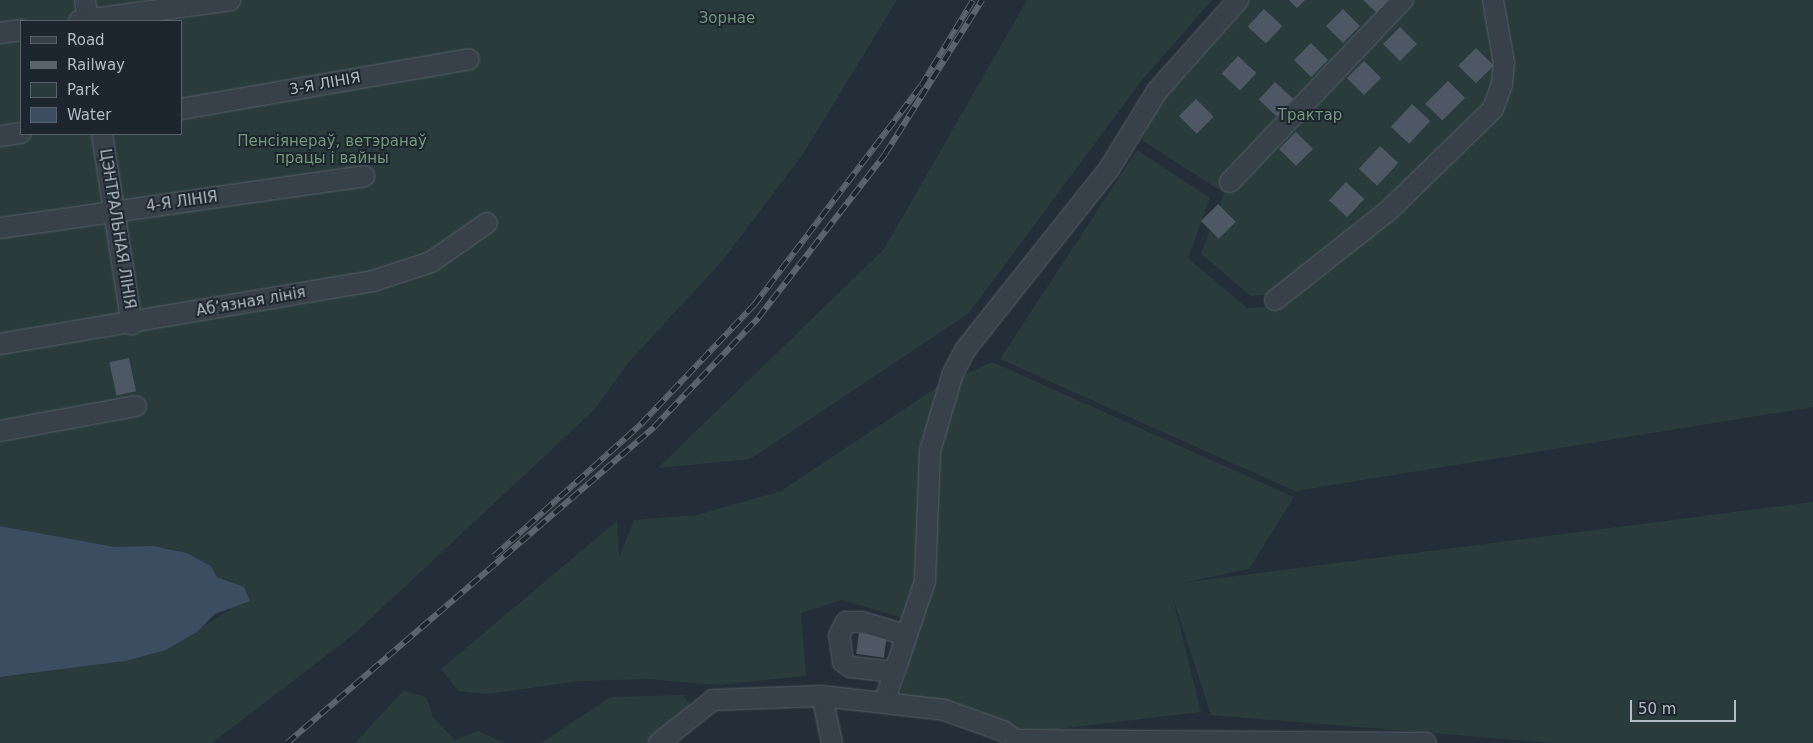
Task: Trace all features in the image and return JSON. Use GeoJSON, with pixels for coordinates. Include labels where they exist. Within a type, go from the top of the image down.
{"type":"FeatureCollection","features":[{"type":"Feature","properties":{"kind":"street"},"geometry":{"type":"LineString","coordinates":[[85,0],[85,20]]}},
{"type":"Feature","properties":{"kind":"street"},"geometry":{"type":"LineString","coordinates":[[92,20],[231,0]]}},
{"type":"Feature","properties":{"kind":"street"},"geometry":{"type":"LineString","coordinates":[[885,700],[924,581],[930,451],[941,404],[965,350],[1109,169],[1157,91],[1238,0]]}},
{"type":"Feature","properties":{"kind":"street"},"geometry":{"type":"LineString","coordinates":[[1230,182],[1403,0]]}},
{"type":"Feature","properties":{"kind":"street"},"geometry":{"type":"LineString","coordinates":[[1274,300],[1387,212],[1493,109],[1502,84],[1504,63],[1493,0]]}},
{"type":"Feature","properties":{"kind":"street"},"geometry":{"type":"LineString","coordinates":[[0,33],[20,30]]}},
{"type":"Feature","properties":{"kind":"street","name":"3-Я ЛІНІЯ"},"geometry":{"type":"LineString","coordinates":[[182,109],[469,59]]}},
{"type":"Feature","properties":{"kind":"street"},"geometry":{"type":"LineString","coordinates":[[0,136],[20,133]]}},
{"type":"Feature","properties":{"kind":"street","name":"ЦЭНТРАЛЬНАЯ ЛІНІЯ"},"geometry":{"type":"LineString","coordinates":[[102,135],[112,212],[132,324]]}},
{"type":"Feature","properties":{"kind":"street","name":"4-Я ЛІНІЯ"},"geometry":{"type":"LineString","coordinates":[[0,228],[364,176]]}},
{"type":"Feature","properties":{"kind":"street","name":"Абʼязная лінія"},"geometry":{"type":"LineString","coordinates":[[0,344],[132,324],[373,281],[431,262],[487,223]]}},
{"type":"Feature","properties":{"kind":"street"},"geometry":{"type":"LineString","coordinates":[[0,431],[136,406]]}},
{"type":"Feature","properties":{"kind":"street"},"geometry":{"type":"LineString","coordinates":[[894,672],[850,667],[843,662],[840,635],[846,622],[862,622],[906,635]]}},
{"type":"Feature","properties":{"kind":"street"},"geometry":{"type":"LineString","coordinates":[[822,696],[832,743]]}},
{"type":"Feature","properties":{"kind":"street"},"geometry":{"type":"LineString","coordinates":[[659,743],[713,700],[822,696],[885,700],[972,718],[1017,742],[1064,743],[1180,738],[1426,743]]}},
{"type":"Feature","properties":{"kind":"green space"},"geometry":{"type":"Polygon","coordinates":[[[0,0],[897,0],[803,154],[723,260],[628,363],[595,409],[353,635],[212,743],[0,743],[0,677],[126,661],[166,650],[229,610],[231,581],[217,577],[211,566],[187,553],[167,548],[115,547],[0,526],[0,0]]]}},
{"type":"Feature","properties":{"kind":"green space"},"geometry":{"type":"Polygon","coordinates":[[[1027,0],[1212,0],[1142,80],[969,313],[750,459],[658,468],[884,249],[1027,0]]]}},
{"type":"Feature","properties":{"kind":"green space","name":"Трактар"},"geometry":{"type":"Polygon","coordinates":[[[1245,0],[1487,0],[1498,63],[1488,106],[1383,208],[1272,294],[1251,296],[1201,254],[1224,193],[1142,140],[1162,94],[1245,0]]]}},
{"type":"Feature","properties":{"kind":"green space"},"geometry":{"type":"Polygon","coordinates":[[[1499,0],[1813,0],[1813,407],[1295,491],[1000,359],[1137,150],[1210,198],[1188,258],[1247,308],[1277,306],[1498,112],[1499,0]]]}},
{"type":"Feature","properties":{"kind":"green space"},"geometry":{"type":"Polygon","coordinates":[[[992,362],[1294,497],[1249,569],[1181,583],[1813,502],[1813,743],[1555,743],[1211,715],[1172,595],[1201,712],[1024,733],[982,712],[900,695],[920,623],[842,600],[801,613],[806,676],[717,685],[649,679],[580,681],[487,694],[458,691],[441,669],[617,521],[619,558],[634,520],[697,515],[781,491],[936,388],[992,362]]]}},
{"type":"Feature","properties":{"kind":"green space"},"geometry":{"type":"Polygon","coordinates":[[[403,691],[426,697],[433,717],[455,740],[478,731],[505,743],[355,743],[403,691]]]}},
{"type":"Feature","properties":{"kind":"green space"},"geometry":{"type":"Polygon","coordinates":[[[683,695],[692,707],[646,743],[541,743],[611,697],[683,695]]]}},
{"type":"Feature","properties":{"kind":"water"},"geometry":{"type":"Polygon","coordinates":[[[0,526],[115,547],[153,546],[187,553],[211,566],[217,577],[244,587],[250,601],[215,614],[197,632],[166,650],[126,661],[0,677],[0,526]]]}},
{"type":"Feature","properties":{"kind":"building"},"geometry":{"type":"Polygon","coordinates":[[[1289,0],[1305,0],[1297,8],[1289,0]]]}},
{"type":"Feature","properties":{"kind":"building"},"geometry":{"type":"Polygon","coordinates":[[[1363,0],[1391,0],[1378,14],[1363,0]]]}},
{"type":"Feature","properties":{"kind":"building"},"geometry":{"type":"Polygon","coordinates":[[[1264,9],[1282,26],[1266,44],[1248,27],[1264,9]]]}},
{"type":"Feature","properties":{"kind":"building"},"geometry":{"type":"Polygon","coordinates":[[[1343,9],[1360,26],[1343,43],[1326,26],[1343,9]]]}},
{"type":"Feature","properties":{"kind":"building"},"geometry":{"type":"Polygon","coordinates":[[[1400,27],[1417,44],[1400,61],[1383,44],[1400,27]]]}},
{"type":"Feature","properties":{"kind":"building"},"geometry":{"type":"Polygon","coordinates":[[[1311,43],[1328,60],[1311,77],[1294,60],[1311,43]]]}},
{"type":"Feature","properties":{"kind":"building"},"geometry":{"type":"Polygon","coordinates":[[[1476,48],[1494,66],[1476,83],[1458,66],[1476,48]]]}},
{"type":"Feature","properties":{"kind":"building"},"geometry":{"type":"Polygon","coordinates":[[[1238,56],[1256,73],[1240,91],[1222,74],[1238,56]]]}},
{"type":"Feature","properties":{"kind":"building"},"geometry":{"type":"Polygon","coordinates":[[[1364,61],[1381,78],[1364,95],[1347,78],[1364,61]]]}},
{"type":"Feature","properties":{"kind":"building"},"geometry":{"type":"Polygon","coordinates":[[[1448,81],[1465,98],[1442,121],[1425,104],[1448,81]]]}},
{"type":"Feature","properties":{"kind":"building"},"geometry":{"type":"Polygon","coordinates":[[[1275,82],[1293,99],[1277,117],[1259,100],[1275,82]]]}},
{"type":"Feature","properties":{"kind":"building"},"geometry":{"type":"Polygon","coordinates":[[[1196,99],[1214,117],[1197,134],[1179,116],[1196,99]]]}},
{"type":"Feature","properties":{"kind":"building"},"geometry":{"type":"Polygon","coordinates":[[[1412,104],[1430,121],[1409,144],[1391,127],[1412,104]]]}},
{"type":"Feature","properties":{"kind":"building"},"geometry":{"type":"Polygon","coordinates":[[[1296,132],[1313,149],[1296,166],[1279,149],[1296,132]]]}},
{"type":"Feature","properties":{"kind":"building"},"geometry":{"type":"Polygon","coordinates":[[[1380,146],[1398,163],[1377,186],[1359,169],[1380,146]]]}},
{"type":"Feature","properties":{"kind":"building"},"geometry":{"type":"Polygon","coordinates":[[[1346,182],[1364,199],[1347,217],[1329,200],[1346,182]]]}},
{"type":"Feature","properties":{"kind":"building"},"geometry":{"type":"Polygon","coordinates":[[[1218,204],[1236,222],[1219,239],[1201,221],[1218,204]]]}},
{"type":"Feature","properties":{"kind":"building"},"geometry":{"type":"Polygon","coordinates":[[[129,358],[136,391],[117,395],[109,362],[129,358]]]}},
{"type":"Feature","properties":{"kind":"building"},"geometry":{"type":"Polygon","coordinates":[[[859,633],[887,637],[884,658],[856,654],[859,633]]]}},
{"type":"Feature","properties":{"kind":"railway"},"geometry":{"type":"LineString","coordinates":[[494,556],[641,424],[754,305],[921,86],[973,0]]}},
{"type":"Feature","properties":{"kind":"railway"},"geometry":{"type":"LineString","coordinates":[[287,743],[654,427],[758,318],[885,154],[982,0]]}},
{"type":"Feature","properties":{"kind":"park label","name":"Зорнае"},"geometry":{"type":"Point","coordinates":[727,19]}},
{"type":"Feature","properties":{"kind":"park label","name":"Пенсіянераў, ветэранаў працы і вайны"},"geometry":{"type":"Point","coordinates":[332,150]}}]}
